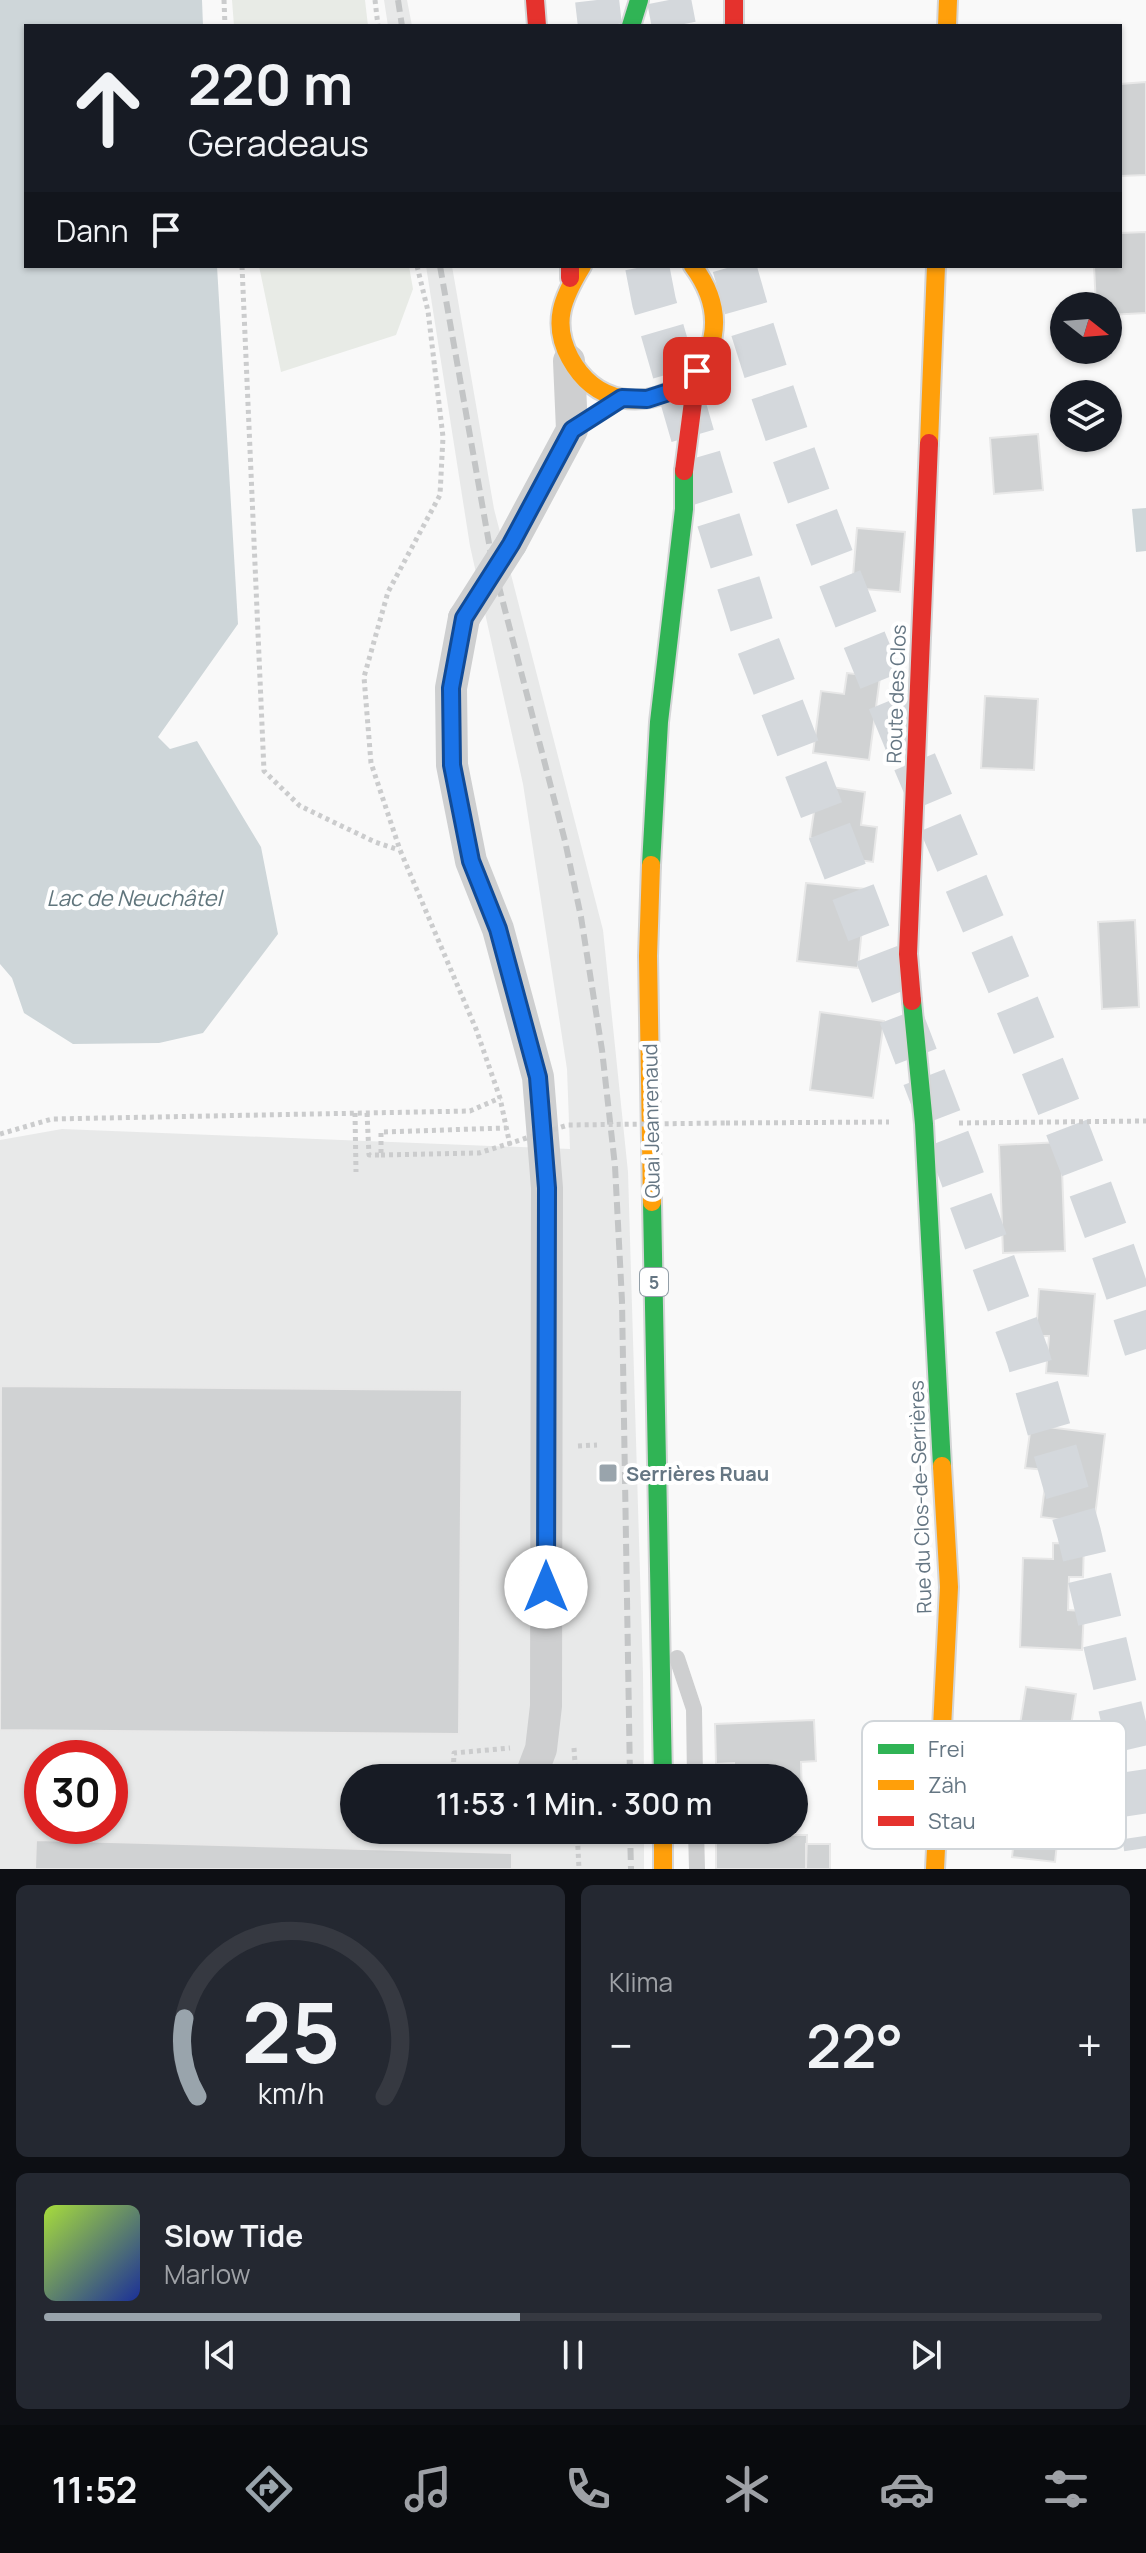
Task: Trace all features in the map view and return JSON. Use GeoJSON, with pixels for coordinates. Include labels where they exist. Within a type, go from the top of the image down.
{"type":"FeatureCollection","features":[{"type":"Feature","properties":{"kind":"main road"},"geometry":{"type":"LineString","coordinates":[[535,0],[537,24]]}},
{"type":"Feature","properties":{"kind":"main road"},"geometry":{"type":"LineString","coordinates":[[632,24],[639,0]]}},
{"type":"Feature","properties":{"kind":"main road"},"geometry":{"type":"LineString","coordinates":[[734,0],[734,24]]}},
{"type":"Feature","properties":{"kind":"main road"},"geometry":{"type":"LineString","coordinates":[[947,24],[948,0]]}},
{"type":"Feature","properties":{"kind":"main road"},"geometry":{"type":"LineString","coordinates":[[694,268],[711,294]]}},
{"type":"Feature","properties":{"kind":"main road"},"geometry":{"type":"LineString","coordinates":[[574,270],[559,311],[558,328],[569,361],[591,386],[633,405],[661,396],[687,382],[708,354],[714,335],[715,314],[711,294],[715,268]]}},
{"type":"Feature","properties":{"kind":"main road","name":"Route des Clos"},"geometry":{"type":"LineString","coordinates":[[924,1124],[908,954],[936,268]]}},
{"type":"Feature","properties":{"kind":"main road","name":"5"},"geometry":{"type":"LineString","coordinates":[[684,466],[697,371]]}},
{"type":"Feature","properties":{"kind":"main road"},"geometry":{"type":"LineString","coordinates":[[664,442],[684,466]]}},
{"type":"Feature","properties":{"kind":"main road","name":"Quai Jeanrenaud"},"geometry":{"type":"LineString","coordinates":[[663,1764],[649,888],[659,722],[684,509],[684,466]]}},
{"type":"Feature","properties":{"kind":"main road","name":"Rue du Clos-de-Serrières"},"geometry":{"type":"LineString","coordinates":[[924,1124],[949,1587],[942,1721]]}},
{"type":"Feature","properties":{"kind":"main road"},"geometry":{"type":"LineString","coordinates":[[663,1844],[663,1869]]}},
{"type":"Feature","properties":{"kind":"main road","name":"Rue du Clos-de-Serrières"},"geometry":{"type":"LineString","coordinates":[[935,1869],[936,1849]]}},
{"type":"Feature","properties":{"kind":"street"},"geometry":{"type":"LineString","coordinates":[[535,1764],[541,1749],[546,1706],[547,1188],[538,1077],[498,929],[471,861],[452,765],[451,688],[464,618],[511,544],[572,430],[569,361]]}},
{"type":"Feature","properties":{"kind":"street"},"geometry":{"type":"LineString","coordinates":[[572,430],[633,405]]}},
{"type":"Feature","properties":{"kind":"lane"},"geometry":{"type":"LineString","coordinates":[[660,1608],[694,1709],[695,1764]]}},
{"type":"Feature","properties":{"kind":"lane"},"geometry":{"type":"LineString","coordinates":[[696,1844],[697,1869]]}},
{"type":"Feature","properties":{"kind":"path"},"geometry":{"type":"LineString","coordinates":[[224,0],[225,24]]}},
{"type":"Feature","properties":{"kind":"path"},"geometry":{"type":"LineString","coordinates":[[375,0],[378,24]]}},
{"type":"Feature","properties":{"kind":"path"},"geometry":{"type":"LineString","coordinates":[[242,268],[264,771],[300,806],[375,842],[400,850]]}},
{"type":"Feature","properties":{"kind":"path"},"geometry":{"type":"LineString","coordinates":[[0,1134],[52,1119],[470,1111],[500,1098],[476,1029],[400,850],[371,763],[364,677],[388,592],[440,495],[443,437],[428,311],[417,268]]}},
{"type":"Feature","properties":{"kind":"path"},"geometry":{"type":"LineString","coordinates":[[355,1113],[356,1172]]}},
{"type":"Feature","properties":{"kind":"path"},"geometry":{"type":"LineString","coordinates":[[367,1113],[369,1155],[479,1153],[568,1125],[890,1122]]}},
{"type":"Feature","properties":{"kind":"path"},"geometry":{"type":"LineString","coordinates":[[924,1124],[1146,1121]]}},
{"type":"Feature","properties":{"kind":"path"},"geometry":{"type":"LineString","coordinates":[[381,1155],[381,1132],[507,1128]]}},
{"type":"Feature","properties":{"kind":"path"},"geometry":{"type":"LineString","coordinates":[[578,1446],[597,1445]]}},
{"type":"Feature","properties":{"kind":"path"},"geometry":{"type":"LineString","coordinates":[[454,1764],[454,1753],[519,1748]]}},
{"type":"Feature","properties":{"kind":"path"},"geometry":{"type":"LineString","coordinates":[[578,1844],[579,1869]]}},
{"type":"Feature","properties":{"kind":"shaded area"},"geometry":{"type":"Polygon","coordinates":[[[232,0],[365,0],[368,24],[234,24],[232,0]]]}},
{"type":"Feature","properties":{"kind":"shaded area"},"geometry":{"type":"Polygon","coordinates":[[[384,0],[407,0],[412,24],[388,24],[384,0]]]}},
{"type":"Feature","properties":{"kind":"shaded area"},"geometry":{"type":"Polygon","coordinates":[[[259,268],[409,268],[413,289],[396,335],[281,372],[259,268]]]}},
{"type":"Feature","properties":{"kind":"shaded area"},"geometry":{"type":"Polygon","coordinates":[[[426,268],[452,268],[494,509],[603,930],[628,1172],[644,1764],[340,1764],[340,1844],[644,1844],[644,1869],[0,1869],[0,1140],[62,1129],[570,1149],[567,1069],[523,784],[470,546],[426,268]]]}},
{"type":"Feature","properties":{"kind":"water","name":"Lac de Neuchâtel"},"geometry":{"type":"Polygon","coordinates":[[[0,0],[202,0],[203,24],[24,24],[24,268],[217,268],[238,624],[158,737],[170,749],[197,741],[261,847],[278,934],[203,1033],[159,1043],[73,1044],[24,1013],[12,978],[0,964],[0,0]]]}},
{"type":"Feature","properties":{"kind":"water"},"geometry":{"type":"Polygon","coordinates":[[[1146,508],[1146,551],[1136,552],[1132,509],[1146,508]]]}},
{"type":"Feature","properties":{"kind":"building"},"geometry":{"type":"Polygon","coordinates":[[[1146,82],[1146,175],[1122,176],[1122,84],[1146,82]]]}},
{"type":"Feature","properties":{"kind":"building"},"geometry":{"type":"Polygon","coordinates":[[[1146,232],[1146,313],[1122,314],[1122,292],[1095,292],[1094,268],[1122,268],[1122,233],[1146,232]]]}},
{"type":"Feature","properties":{"kind":"building"},"geometry":{"type":"Polygon","coordinates":[[[1038,434],[1043,490],[994,494],[990,438],[1038,434]]]}},
{"type":"Feature","properties":{"kind":"building"},"geometry":{"type":"Polygon","coordinates":[[[857,528],[905,532],[900,592],[852,588],[857,528]]]}},
{"type":"Feature","properties":{"kind":"building"},"geometry":{"type":"Polygon","coordinates":[[[847,673],[880,677],[869,760],[813,753],[821,691],[844,694],[847,673]]]}},
{"type":"Feature","properties":{"kind":"building"},"geometry":{"type":"Polygon","coordinates":[[[985,696],[1038,699],[1034,770],[981,768],[985,696]]]}},
{"type":"Feature","properties":{"kind":"building"},"geometry":{"type":"Polygon","coordinates":[[[818,785],[865,792],[861,825],[877,827],[873,862],[850,859],[852,844],[810,838],[818,785]]]}},
{"type":"Feature","properties":{"kind":"building"},"geometry":{"type":"Polygon","coordinates":[[[806,883],[866,889],[858,968],[797,961],[806,883]]]}},
{"type":"Feature","properties":{"kind":"building"},"geometry":{"type":"Polygon","coordinates":[[[1135,920],[1139,1007],[1102,1009],[1098,922],[1135,920]]]}},
{"type":"Feature","properties":{"kind":"building"},"geometry":{"type":"Polygon","coordinates":[[[820,1012],[884,1021],[873,1098],[810,1090],[820,1012]]]}},
{"type":"Feature","properties":{"kind":"building"},"geometry":{"type":"Polygon","coordinates":[[[1061,1142],[1065,1251],[1003,1253],[999,1145],[1061,1142]]]}},
{"type":"Feature","properties":{"kind":"building"},"geometry":{"type":"Polygon","coordinates":[[[1039,1289],[1095,1294],[1088,1376],[1046,1373],[1049,1336],[1036,1336],[1039,1289]]]}},
{"type":"Feature","properties":{"kind":"building"},"geometry":{"type":"Polygon","coordinates":[[[1,1386],[462,1390],[459,1734],[0,1730],[1,1386]]]}},
{"type":"Feature","properties":{"kind":"building"},"geometry":{"type":"Polygon","coordinates":[[[1031,1425],[1105,1434],[1094,1524],[1041,1517],[1047,1470],[1025,1468],[1031,1425]]]}},
{"type":"Feature","properties":{"kind":"building"},"geometry":{"type":"Polygon","coordinates":[[[1053,1543],[1084,1544],[1083,1577],[1069,1577],[1068,1610],[1084,1611],[1082,1650],[1020,1647],[1023,1558],[1053,1559],[1053,1543]]]}},
{"type":"Feature","properties":{"kind":"building"},"geometry":{"type":"Polygon","coordinates":[[[1026,1687],[1076,1694],[1072,1721],[1021,1721],[1026,1687]]]}},
{"type":"Feature","properties":{"kind":"building"},"geometry":{"type":"Polygon","coordinates":[[[814,1720],[816,1761],[801,1764],[716,1764],[715,1724],[814,1720]]]}},
{"type":"Feature","properties":{"kind":"building"},"geometry":{"type":"Polygon","coordinates":[[[128,1843],[512,1853],[512,1869],[35,1869],[36,1844],[128,1843]]]}},
{"type":"Feature","properties":{"kind":"building"},"geometry":{"type":"Polygon","coordinates":[[[716,1844],[807,1844],[806,1869],[716,1869],[716,1844]]]}},
{"type":"Feature","properties":{"kind":"building"},"geometry":{"type":"Polygon","coordinates":[[[806,1844],[830,1844],[830,1869],[806,1869],[806,1844]]]}},
{"type":"Feature","properties":{"kind":"building"},"geometry":{"type":"Polygon","coordinates":[[[1013,1849],[1056,1849],[1055,1862],[1012,1857],[1013,1849]]]}},
{"type":"Feature","properties":{"kind":"tunnel"},"geometry":{"type":"LineString","coordinates":[[597,0],[600,24]]}},
{"type":"Feature","properties":{"kind":"tunnel"},"geometry":{"type":"LineString","coordinates":[[669,0],[674,24]]}},
{"type":"Feature","properties":{"kind":"tunnel"},"geometry":{"type":"LineString","coordinates":[[647,268],[654,302],[702,468],[757,642],[1028,1357],[1079,1533],[1123,1721]]}},
{"type":"Feature","properties":{"kind":"tunnel"},"geometry":{"type":"LineString","coordinates":[[735,268],[776,405],[825,541],[1047,1077],[1099,1212],[1146,1349]]}},
{"type":"Feature","properties":{"kind":"tunnel"},"geometry":{"type":"LineString","coordinates":[[1126,1732],[1146,1848]]}},
{"type":"Feature","properties":{"kind":"railway"},"geometry":{"type":"LineString","coordinates":[[398,0],[402,24]]}},
{"type":"Feature","properties":{"kind":"railway"},"geometry":{"type":"LineString","coordinates":[[440,268],[492,560],[565,841],[581,917],[602,1050],[615,1166],[622,1301],[630,1764]]}},
{"type":"Feature","properties":{"kind":"railway"},"geometry":{"type":"LineString","coordinates":[[630,1844],[631,1869]]}},
{"type":"Feature","properties":{"kind":"traffic: fast"},"geometry":{"type":"LineString","coordinates":[[632,24],[639,0]]}},
{"type":"Feature","properties":{"kind":"traffic: fast"},"geometry":{"type":"LineString","coordinates":[[651,865],[659,722],[684,509],[684,471]]}},
{"type":"Feature","properties":{"kind":"traffic: fast"},"geometry":{"type":"LineString","coordinates":[[912,1001],[924,1124],[942,1466]]}},
{"type":"Feature","properties":{"kind":"traffic: fast"},"geometry":{"type":"LineString","coordinates":[[652,1202],[663,1764]]}},
{"type":"Feature","properties":{"kind":"traffic: slow"},"geometry":{"type":"LineString","coordinates":[[947,24],[948,0]]}},
{"type":"Feature","properties":{"kind":"traffic: slow"},"geometry":{"type":"LineString","coordinates":[[581,268],[562,310],[560,322],[564,345],[570,358],[593,386],[622,398],[652,398],[679,386],[701,365],[713,336],[711,303],[694,268]]}},
{"type":"Feature","properties":{"kind":"traffic: slow"},"geometry":{"type":"LineString","coordinates":[[929,443],[936,268]]}},
{"type":"Feature","properties":{"kind":"traffic: slow"},"geometry":{"type":"LineString","coordinates":[[651,865],[648,956],[652,1202]]}},
{"type":"Feature","properties":{"kind":"traffic: slow"},"geometry":{"type":"LineString","coordinates":[[942,1466],[949,1587],[942,1721]]}},
{"type":"Feature","properties":{"kind":"traffic: slow"},"geometry":{"type":"LineString","coordinates":[[663,1844],[663,1869]]}},
{"type":"Feature","properties":{"kind":"traffic: slow"},"geometry":{"type":"LineString","coordinates":[[935,1869],[936,1849]]}},
{"type":"Feature","properties":{"kind":"traffic: jam"},"geometry":{"type":"LineString","coordinates":[[535,0],[537,24]]}},
{"type":"Feature","properties":{"kind":"traffic: jam"},"geometry":{"type":"LineString","coordinates":[[734,0],[734,24]]}},
{"type":"Feature","properties":{"kind":"traffic: jam"},"geometry":{"type":"LineString","coordinates":[[570,268],[570,278]]}},
{"type":"Feature","properties":{"kind":"traffic: jam"},"geometry":{"type":"LineString","coordinates":[[684,471],[697,371]]}},
{"type":"Feature","properties":{"kind":"traffic: jam"},"geometry":{"type":"LineString","coordinates":[[912,1001],[908,954],[929,443]]}},
{"type":"Feature","properties":{"kind":"place","name":"Serrières Ruau"},"geometry":{"type":"Point","coordinates":[608,1473]}},
{"type":"Feature","properties":{"kind":"route"},"geometry":{"type":"LineString","coordinates":[[546,1587],[547,1188],[538,1077],[498,929],[471,861],[452,765],[451,688],[464,618],[511,544],[572,430],[622,398],[647,399],[675,390],[697,371]]}}]}
